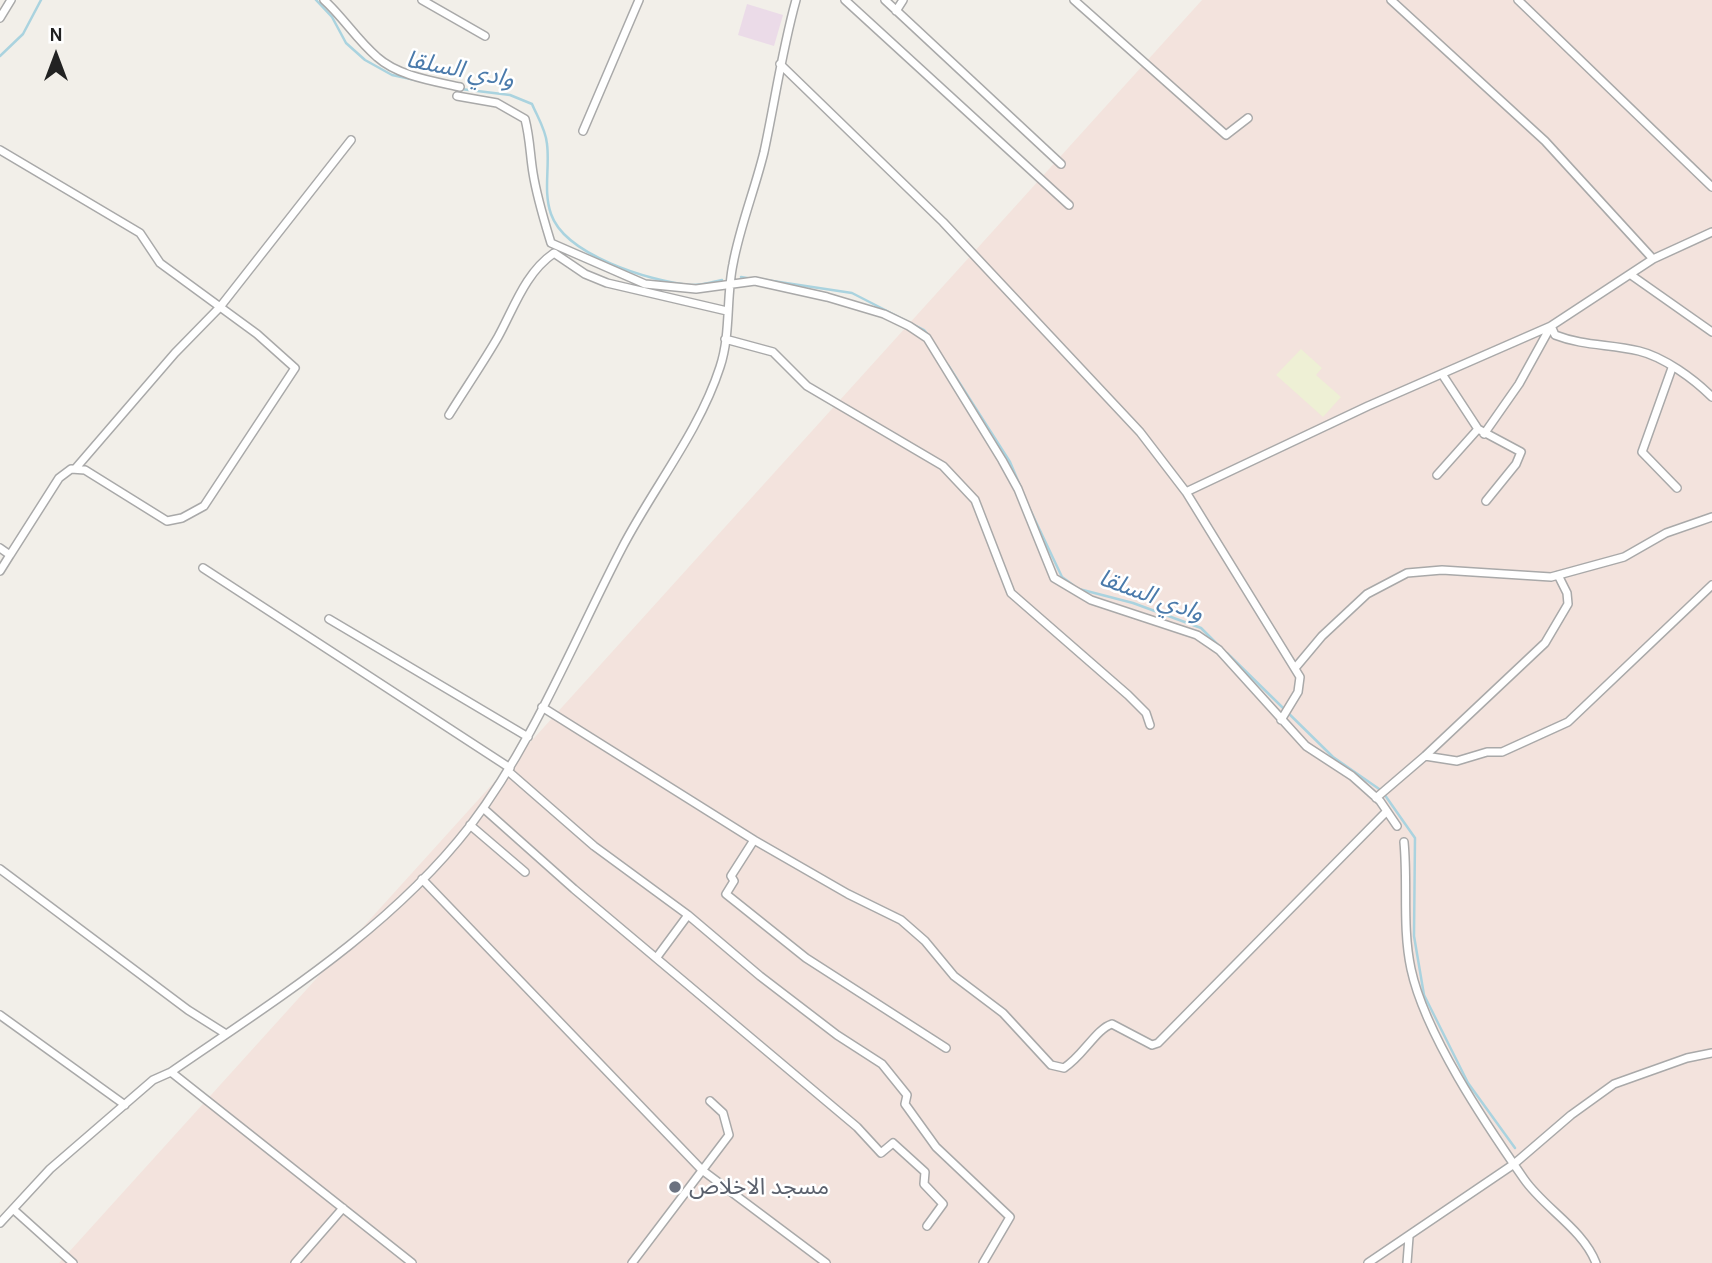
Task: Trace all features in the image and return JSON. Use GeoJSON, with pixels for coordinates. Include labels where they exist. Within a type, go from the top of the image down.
{"type":"FeatureCollection","features":[{"type":"Feature","properties":{"kind":"street"},"geometry":{"type":"LineString","coordinates":[[0,18],[11,0]]}},
{"type":"Feature","properties":{"kind":"street"},"geometry":{"type":"LineString","coordinates":[[324,0],[343,17],[378,58],[412,76],[460,87]]}},
{"type":"Feature","properties":{"kind":"street"},"geometry":{"type":"LineString","coordinates":[[422,0],[485,36]]}},
{"type":"Feature","properties":{"kind":"street"},"geometry":{"type":"LineString","coordinates":[[583,131],[639,0]]}},
{"type":"Feature","properties":{"kind":"street"},"geometry":{"type":"LineString","coordinates":[[0,1223],[50,1169],[153,1080],[171,1072],[299,985],[352,943],[422,879],[470,825],[509,769],[528,737],[622,548],[704,404],[721,365],[733,263],[763,154],[780,64],[796,0]]}},
{"type":"Feature","properties":{"kind":"street"},"geometry":{"type":"LineString","coordinates":[[845,0],[1069,205]]}},
{"type":"Feature","properties":{"kind":"street"},"geometry":{"type":"LineString","coordinates":[[884,0],[1061,164]]}},
{"type":"Feature","properties":{"kind":"street"},"geometry":{"type":"LineString","coordinates":[[897,11],[902,0]]}},
{"type":"Feature","properties":{"kind":"street"},"geometry":{"type":"LineString","coordinates":[[1074,0],[1226,135],[1248,118]]}},
{"type":"Feature","properties":{"kind":"street"},"geometry":{"type":"LineString","coordinates":[[1391,0],[1545,141],[1653,258]]}},
{"type":"Feature","properties":{"kind":"street"},"geometry":{"type":"LineString","coordinates":[[1518,0],[1712,187]]}},
{"type":"Feature","properties":{"kind":"street"},"geometry":{"type":"LineString","coordinates":[[780,64],[997,278],[1039,328],[1083,369],[1140,432],[1186,492],[1237,571],[1287,658],[1296,667],[1300,677],[1298,692],[1281,720]]}},
{"type":"Feature","properties":{"kind":"street"},"geometry":{"type":"LineString","coordinates":[[457,96],[497,103],[525,119],[533,148],[532,169],[540,209],[551,243],[645,284],[696,289],[755,281],[827,297],[884,314],[927,338],[1018,489],[1054,578],[1091,600],[1197,635],[1219,650],[1306,746],[1352,776],[1376,797],[1397,826]]}},
{"type":"Feature","properties":{"kind":"street"},"geometry":{"type":"LineString","coordinates":[[0,570],[59,478],[75,469],[175,353],[220,307],[351,140]]}},
{"type":"Feature","properties":{"kind":"street"},"geometry":{"type":"LineString","coordinates":[[0,150],[73,196],[140,233],[160,263],[220,307],[295,368],[204,506],[182,518],[167,521],[85,470],[75,469]]}},
{"type":"Feature","properties":{"kind":"street"},"geometry":{"type":"LineString","coordinates":[[1186,492],[1550,326],[1653,258],[1712,232]]}},
{"type":"Feature","properties":{"kind":"street"},"geometry":{"type":"LineString","coordinates":[[449,415],[500,333],[524,285],[537,267],[554,253],[585,274],[607,283],[727,311]]}},
{"type":"Feature","properties":{"kind":"street"},"geometry":{"type":"LineString","coordinates":[[1631,275],[1712,332]]}},
{"type":"Feature","properties":{"kind":"street"},"geometry":{"type":"LineString","coordinates":[[1550,326],[1555,335],[1577,344],[1639,351],[1699,384],[1712,397]]}},
{"type":"Feature","properties":{"kind":"street"},"geometry":{"type":"LineString","coordinates":[[1437,475],[1481,432],[1519,384],[1550,326]]}},
{"type":"Feature","properties":{"kind":"street"},"geometry":{"type":"LineString","coordinates":[[725,339],[773,352],[807,386],[943,466],[975,500],[1011,593],[1128,695],[1146,713],[1150,725]]}},
{"type":"Feature","properties":{"kind":"street"},"geometry":{"type":"LineString","coordinates":[[1672,368],[1643,452],[1677,488]]}},
{"type":"Feature","properties":{"kind":"street"},"geometry":{"type":"LineString","coordinates":[[1442,374],[1481,432],[1512,446],[1521,455],[1486,501]]}},
{"type":"Feature","properties":{"kind":"street"},"geometry":{"type":"LineString","coordinates":[[1296,667],[1322,636],[1367,594],[1407,573],[1441,570],[1558,575],[1624,556],[1666,533],[1698,519],[1712,517]]}},
{"type":"Feature","properties":{"kind":"street"},"geometry":{"type":"LineString","coordinates":[[0,548],[10,555]]}},
{"type":"Feature","properties":{"kind":"street"},"geometry":{"type":"LineString","coordinates":[[203,568],[509,769],[594,846],[688,915],[760,976],[837,1035],[882,1063],[907,1095],[905,1104],[936,1147],[1010,1217],[983,1263]]}},
{"type":"Feature","properties":{"kind":"street"},"geometry":{"type":"LineString","coordinates":[[1376,797],[1425,756],[1545,643],[1568,604],[1567,593],[1558,575]]}},
{"type":"Feature","properties":{"kind":"street"},"geometry":{"type":"LineString","coordinates":[[1425,756],[1457,761],[1487,752],[1502,752],[1568,722],[1712,585]]}},
{"type":"Feature","properties":{"kind":"street"},"geometry":{"type":"LineString","coordinates":[[328,619],[528,737]]}},
{"type":"Feature","properties":{"kind":"street"},"geometry":{"type":"LineString","coordinates":[[542,707],[754,840],[901,920],[925,941],[954,976],[1003,1013],[1051,1065],[1064,1068],[1079,1058],[1103,1027],[1112,1024],[1152,1045],[1158,1043],[1386,812]]}},
{"type":"Feature","properties":{"kind":"street"},"geometry":{"type":"LineString","coordinates":[[483,808],[857,1127],[881,1153],[893,1143],[915,1160],[925,1172],[924,1184],[943,1204],[927,1226]]}},
{"type":"Feature","properties":{"kind":"street"},"geometry":{"type":"LineString","coordinates":[[470,825],[525,872]]}},
{"type":"Feature","properties":{"kind":"street"},"geometry":{"type":"LineString","coordinates":[[754,840],[732,876],[734,881],[726,894],[806,958],[946,1048]]}},
{"type":"Feature","properties":{"kind":"street"},"geometry":{"type":"LineString","coordinates":[[1405,842],[1406,937],[1417,994],[1447,1056],[1514,1164],[1532,1191],[1585,1243],[1595,1263]]}},
{"type":"Feature","properties":{"kind":"street"},"geometry":{"type":"LineString","coordinates":[[0,869],[188,1010],[226,1034]]}},
{"type":"Feature","properties":{"kind":"street"},"geometry":{"type":"LineString","coordinates":[[422,879],[702,1170],[825,1263]]}},
{"type":"Feature","properties":{"kind":"street"},"geometry":{"type":"LineString","coordinates":[[657,957],[688,915]]}},
{"type":"Feature","properties":{"kind":"street"},"geometry":{"type":"LineString","coordinates":[[0,1015],[125,1105]]}},
{"type":"Feature","properties":{"kind":"street"},"geometry":{"type":"LineString","coordinates":[[1368,1263],[1514,1164],[1571,1115],[1614,1084],[1687,1058],[1712,1053]]}},
{"type":"Feature","properties":{"kind":"street"},"geometry":{"type":"LineString","coordinates":[[171,1072],[412,1263]]}},
{"type":"Feature","properties":{"kind":"street"},"geometry":{"type":"LineString","coordinates":[[632,1263],[729,1135],[723,1113],[710,1101]]}},
{"type":"Feature","properties":{"kind":"street"},"geometry":{"type":"LineString","coordinates":[[295,1263],[343,1208]]}},
{"type":"Feature","properties":{"kind":"street"},"geometry":{"type":"LineString","coordinates":[[14,1210],[72,1263]]}},
{"type":"Feature","properties":{"kind":"street"},"geometry":{"type":"LineString","coordinates":[[1407,1263],[1409,1237]]}},
{"type":"Feature","properties":{"kind":"shaded area"},"geometry":{"type":"Polygon","coordinates":[[[1202,0],[1712,0],[1712,1263],[59,1263],[1202,0]]]}},
{"type":"Feature","properties":{"kind":"shaded area"},"geometry":{"type":"Polygon","coordinates":[[[747,4],[783,15],[774,46],[738,35],[747,4]]]}},
{"type":"Feature","properties":{"kind":"green space"},"geometry":{"type":"Polygon","coordinates":[[[1301,349],[1322,368],[1316,375],[1341,397],[1323,417],[1276,375],[1301,349]]]}},
{"type":"Feature","properties":{"kind":"waterway","name":"وادي السلقا"},"geometry":{"type":"LineString","coordinates":[[0,56],[23,34],[41,0]]}},
{"type":"Feature","properties":{"kind":"waterway","name":"وادي السلقا"},"geometry":{"type":"LineString","coordinates":[[316,0],[332,17],[346,43],[365,60],[392,75],[420,81]]}},
{"type":"Feature","properties":{"kind":"waterway","name":"وادي السلقا"},"geometry":{"type":"LineString","coordinates":[[461,89],[510,95],[532,104],[546,139],[547,197],[551,214],[559,229],[573,242],[610,263],[653,278],[694,285],[722,280]]}},
{"type":"Feature","properties":{"kind":"waterway","name":"وادي السلقا"},"geometry":{"type":"LineString","coordinates":[[741,277],[753,279]]}},
{"type":"Feature","properties":{"kind":"waterway","name":"وادي السلقا"},"geometry":{"type":"LineString","coordinates":[[766,280],[852,293],[924,330],[929,336]]}},
{"type":"Feature","properties":{"kind":"waterway","name":"وادي السلقا"},"geometry":{"type":"LineString","coordinates":[[948,365],[1010,462],[1021,488]]}},
{"type":"Feature","properties":{"kind":"waterway","name":"وادي السلقا"},"geometry":{"type":"LineString","coordinates":[[1026,501],[1062,577],[1073,585]]}},
{"type":"Feature","properties":{"kind":"waterway","name":"وادي السلقا"},"geometry":{"type":"LineString","coordinates":[[1079,589],[1133,603],[1201,628],[1219,646]]}},
{"type":"Feature","properties":{"kind":"waterway","name":"وادي السلقا"},"geometry":{"type":"LineString","coordinates":[[1227,653],[1333,757],[1382,791],[1415,838],[1414,936],[1424,995],[1468,1083],[1515,1148]]}},
{"type":"Feature","properties":{"kind":"place","name":"مسجد الاخلاص"},"geometry":{"type":"Point","coordinates":[675,1187]}}]}
